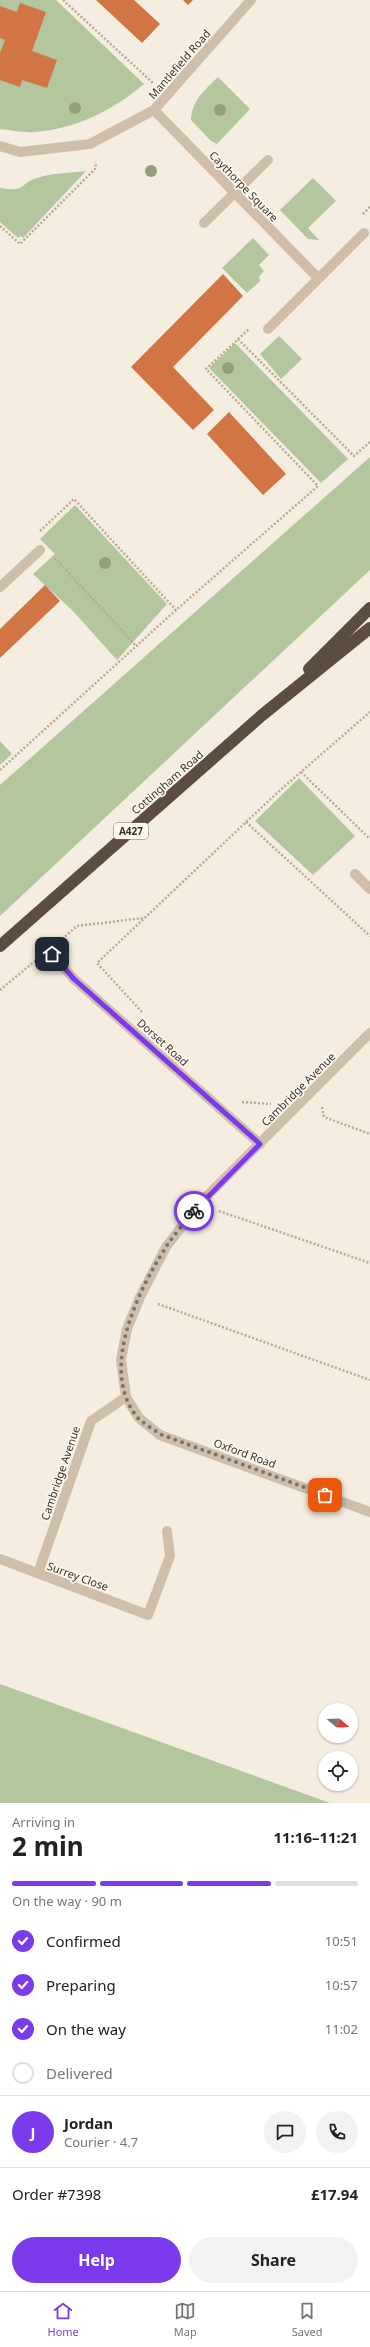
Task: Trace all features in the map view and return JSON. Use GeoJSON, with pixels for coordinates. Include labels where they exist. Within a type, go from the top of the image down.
{"type":"FeatureCollection","features":[{"type":"Feature","properties":{"kind":"highway","name":"Cottingham Road"},"geometry":{"type":"LineString","coordinates":[[261,716],[370,608]]}},
{"type":"Feature","properties":{"kind":"highway","name":"Cottingham Road"},"geometry":{"type":"LineString","coordinates":[[0,946],[261,716],[370,628]]}},
{"type":"Feature","properties":{"kind":"street","name":"Mantlefield Road"},"geometry":{"type":"LineString","coordinates":[[0,146],[20,152],[90,144],[154,110],[251,0]]}},
{"type":"Feature","properties":{"kind":"street","name":"Caythorpe Square"},"geometry":{"type":"LineString","coordinates":[[154,110],[318,278]]}},
{"type":"Feature","properties":{"kind":"street"},"geometry":{"type":"LineString","coordinates":[[204,223],[268,160]]}},
{"type":"Feature","properties":{"kind":"street"},"geometry":{"type":"LineString","coordinates":[[268,329],[364,233]]}},
{"type":"Feature","properties":{"kind":"street"},"geometry":{"type":"LineString","coordinates":[[0,586],[42,548]]}},
{"type":"Feature","properties":{"kind":"street"},"geometry":{"type":"LineString","coordinates":[[355,874],[370,889]]}},
{"type":"Feature","properties":{"kind":"street","name":"Dorset Road"},"geometry":{"type":"LineString","coordinates":[[52,954],[74,979],[260,1144]]}},
{"type":"Feature","properties":{"kind":"street","name":"Cambridge Avenue"},"geometry":{"type":"LineString","coordinates":[[38,1573],[91,1421],[126,1397],[121,1360],[127,1329],[140,1297],[166,1247],[199,1204],[370,1033]]}},
{"type":"Feature","properties":{"kind":"street","name":"Oxford Road"},"geometry":{"type":"LineString","coordinates":[[126,1397],[138,1418],[160,1434],[370,1512]]}},
{"type":"Feature","properties":{"kind":"street","name":"Surrey Close"},"geometry":{"type":"LineString","coordinates":[[0,1559],[148,1615],[170,1556],[167,1531]]}},
{"type":"Feature","properties":{"kind":"path"},"geometry":{"type":"LineString","coordinates":[[63,0],[167,95]]}},
{"type":"Feature","properties":{"kind":"path"},"geometry":{"type":"LineString","coordinates":[[0,226],[20,244],[96,168],[90,144]]}},
{"type":"Feature","properties":{"kind":"path"},"geometry":{"type":"LineString","coordinates":[[0,770],[176,610],[318,486],[206,369],[253,325]]}},
{"type":"Feature","properties":{"kind":"path"},"geometry":{"type":"LineString","coordinates":[[238,339],[354,456],[370,442]]}},
{"type":"Feature","properties":{"kind":"path"},"geometry":{"type":"LineString","coordinates":[[136,646],[33,538],[74,498],[176,610]]}},
{"type":"Feature","properties":{"kind":"path"},"geometry":{"type":"LineString","coordinates":[[144,1013],[97,963],[246,822],[370,712]]}},
{"type":"Feature","properties":{"kind":"path"},"geometry":{"type":"LineString","coordinates":[[301,772],[370,839]]}},
{"type":"Feature","properties":{"kind":"path"},"geometry":{"type":"LineString","coordinates":[[246,822],[370,936]]}},
{"type":"Feature","properties":{"kind":"path"},"geometry":{"type":"LineString","coordinates":[[308,1096],[322,1107],[324,1117],[370,1134]]}},
{"type":"Feature","properties":{"kind":"path"},"geometry":{"type":"LineString","coordinates":[[239,1101],[297,1106]]}},
{"type":"Feature","properties":{"kind":"path"},"geometry":{"type":"LineString","coordinates":[[199,1204],[370,1263]]}},
{"type":"Feature","properties":{"kind":"path"},"geometry":{"type":"LineString","coordinates":[[140,1297],[370,1380]]}},
{"type":"Feature","properties":{"kind":"green space"},"geometry":{"type":"Polygon","coordinates":[[[0,0],[56,0],[144,84],[132,94],[106,110],[79,123],[34,132],[0,129],[0,0]]]}},
{"type":"Feature","properties":{"kind":"green space"},"geometry":{"type":"Polygon","coordinates":[[[218,77],[250,109],[217,144],[211,141],[191,120],[196,101],[218,77]]]}},
{"type":"Feature","properties":{"kind":"green space"},"geometry":{"type":"Polygon","coordinates":[[[86,171],[23,238],[21,236],[18,238],[0,222],[0,188],[14,189],[43,176],[86,171]]]}},
{"type":"Feature","properties":{"kind":"green space"},"geometry":{"type":"Polygon","coordinates":[[[313,178],[336,201],[308,228],[319,240],[308,239],[280,210],[313,178]]]}},
{"type":"Feature","properties":{"kind":"green space"},"geometry":{"type":"Polygon","coordinates":[[[253,238],[269,255],[259,265],[264,271],[259,277],[260,281],[247,293],[222,268],[253,238]]]}},
{"type":"Feature","properties":{"kind":"green space"},"geometry":{"type":"Polygon","coordinates":[[[279,336],[302,359],[281,379],[260,354],[279,336]]]}},
{"type":"Feature","properties":{"kind":"green space"},"geometry":{"type":"Polygon","coordinates":[[[235,343],[348,459],[321,483],[209,368],[235,343]]]}},
{"type":"Feature","properties":{"kind":"green space"},"geometry":{"type":"Polygon","coordinates":[[[370,457],[370,570],[0,916],[0,785],[370,457]]]}},
{"type":"Feature","properties":{"kind":"green space"},"geometry":{"type":"Polygon","coordinates":[[[75,505],[167,604],[117,660],[72,610],[33,574],[55,554],[40,539],[75,505]]]}},
{"type":"Feature","properties":{"kind":"green space"},"geometry":{"type":"Polygon","coordinates":[[[0,741],[12,754],[0,765],[0,741]]]}},
{"type":"Feature","properties":{"kind":"green space"},"geometry":{"type":"Polygon","coordinates":[[[299,778],[355,836],[313,875],[255,821],[299,778]]]}},
{"type":"Feature","properties":{"kind":"green space"},"geometry":{"type":"Polygon","coordinates":[[[0,1684],[330,1803],[0,1803],[0,1684]]]}},
{"type":"Feature","properties":{"kind":"building"},"geometry":{"type":"Polygon","coordinates":[[[96,0],[134,0],[160,24],[142,43],[96,0]]]}},
{"type":"Feature","properties":{"kind":"building"},"geometry":{"type":"Polygon","coordinates":[[[183,0],[193,0],[188,5],[183,0]]]}},
{"type":"Feature","properties":{"kind":"building"},"geometry":{"type":"Polygon","coordinates":[[[20,3],[46,12],[32,51],[57,60],[47,88],[22,80],[20,87],[0,80],[0,53],[5,40],[0,38],[0,6],[17,12],[20,3]]]}},
{"type":"Feature","properties":{"kind":"building"},"geometry":{"type":"Polygon","coordinates":[[[223,274],[243,296],[173,367],[214,410],[193,430],[131,367],[223,274]]]}},
{"type":"Feature","properties":{"kind":"building"},"geometry":{"type":"Polygon","coordinates":[[[229,412],[286,474],[263,495],[207,434],[229,412]]]}},
{"type":"Feature","properties":{"kind":"building"},"geometry":{"type":"Polygon","coordinates":[[[45,585],[60,601],[0,658],[0,629],[45,585]]]}},
{"type":"Feature","properties":{"kind":"way so far"},"geometry":{"type":"LineString","coordinates":[[194,1211],[166,1247],[140,1297],[127,1329],[121,1360],[126,1397],[138,1418],[160,1434],[325,1495]]}},
{"type":"Feature","properties":{"kind":"route"},"geometry":{"type":"LineString","coordinates":[[52,954],[74,979],[260,1144],[199,1204],[194,1211]]}}]}
